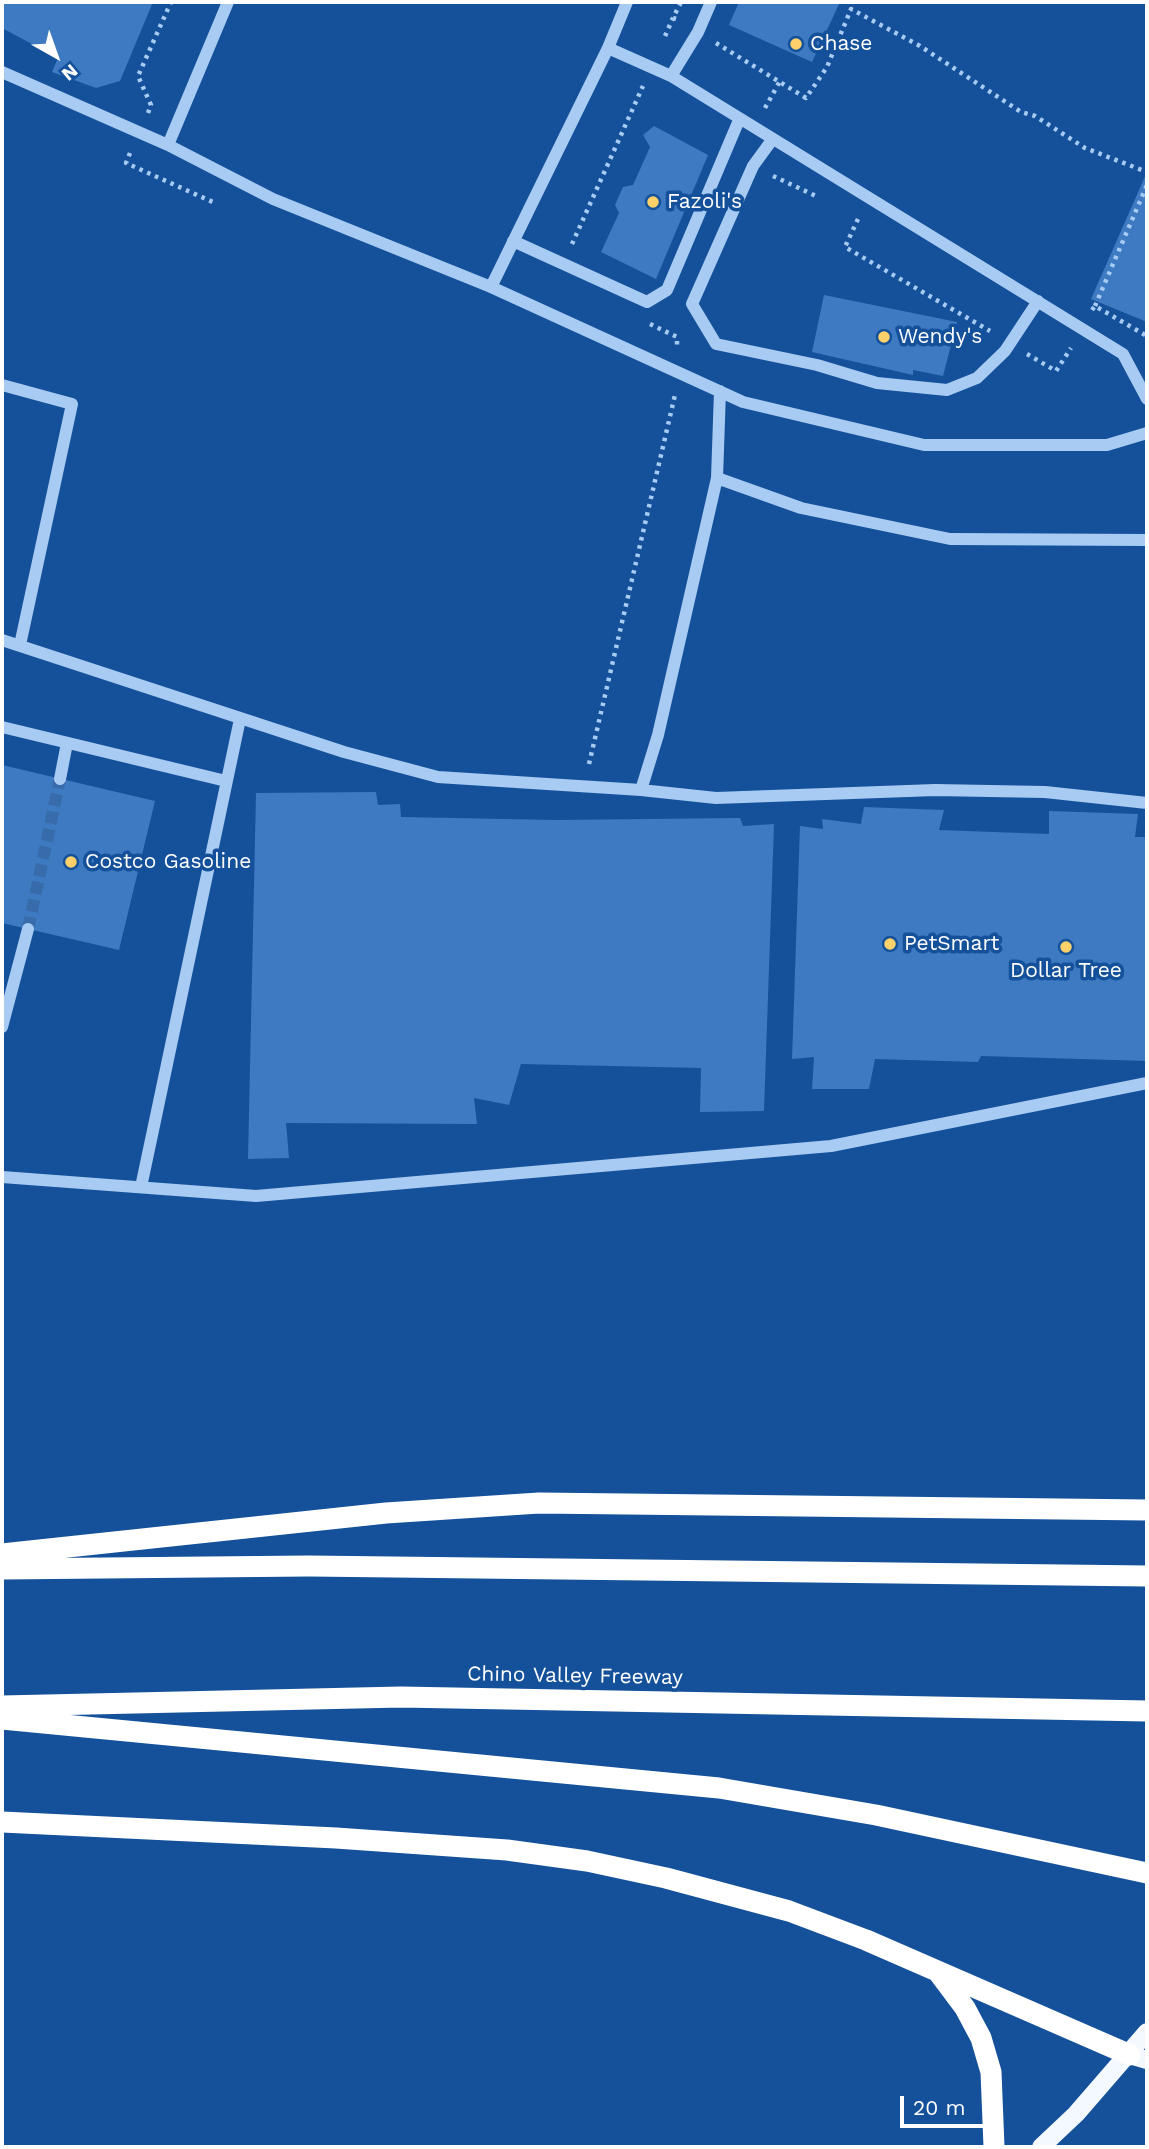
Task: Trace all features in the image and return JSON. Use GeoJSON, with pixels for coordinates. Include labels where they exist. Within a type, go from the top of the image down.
{"type":"FeatureCollection","features":[{"type":"Feature","properties":{"kind":"highway"},"geometry":{"type":"LineString","coordinates":[[2,1554],[386,1513],[539,1503],[1147,1510]]}},
{"type":"Feature","properties":{"kind":"highway"},"geometry":{"type":"LineString","coordinates":[[2,1569],[309,1566],[1147,1576]]}},
{"type":"Feature","properties":{"kind":"highway","name":"Chino Valley Freeway"},"geometry":{"type":"LineString","coordinates":[[2,1706],[401,1697],[1143,1711]]}},
{"type":"Feature","properties":{"kind":"highway"},"geometry":{"type":"LineString","coordinates":[[2,1719],[719,1788],[876,1815],[1147,1873]]}},
{"type":"Feature","properties":{"kind":"highway"},"geometry":{"type":"LineString","coordinates":[[2,1822],[415,1843],[507,1850],[587,1861],[666,1878],[789,1911],[937,1970],[1138,2057]]}},
{"type":"Feature","properties":{"kind":"highway"},"geometry":{"type":"LineString","coordinates":[[937,1970],[965,2008],[981,2038],[991,2072],[995,2147]]}},
{"type":"Feature","properties":{"kind":"main road"},"geometry":{"type":"LineString","coordinates":[[1041,2147],[1138,2057],[1147,2032]]}},
{"type":"Feature","properties":{"kind":"lane"},"geometry":{"type":"LineString","coordinates":[[168,145],[228,2]]}},
{"type":"Feature","properties":{"kind":"lane"},"geometry":{"type":"LineString","coordinates":[[491,287],[608,48],[627,2]]}},
{"type":"Feature","properties":{"kind":"lane"},"geometry":{"type":"LineString","coordinates":[[670,76],[698,32],[711,2]]}},
{"type":"Feature","properties":{"kind":"lane"},"geometry":{"type":"LineString","coordinates":[[608,48],[670,76],[1122,354],[1147,399]]}},
{"type":"Feature","properties":{"kind":"lane"},"geometry":{"type":"LineString","coordinates":[[2,72],[168,145],[273,199],[491,287],[743,402],[924,445],[1107,445],[1147,433]]}},
{"type":"Feature","properties":{"kind":"lane"},"geometry":{"type":"LineString","coordinates":[[513,241],[647,302],[667,290],[739,120]]}},
{"type":"Feature","properties":{"kind":"lane"},"geometry":{"type":"LineString","coordinates":[[772,140],[753,166],[692,304],[716,344],[817,365],[877,383],[947,390],[977,378],[1005,351],[1038,301]]}},
{"type":"Feature","properties":{"kind":"lane"},"geometry":{"type":"LineString","coordinates":[[2,386],[72,404],[20,645]]}},
{"type":"Feature","properties":{"kind":"lane"},"geometry":{"type":"LineString","coordinates":[[641,790],[658,735],[717,478],[720,391]]}},
{"type":"Feature","properties":{"kind":"lane"},"geometry":{"type":"LineString","coordinates":[[717,478],[801,508],[950,539],[1147,540]]}},
{"type":"Feature","properties":{"kind":"lane"},"geometry":{"type":"LineString","coordinates":[[2,640],[344,752],[438,777],[641,790],[716,799],[935,790],[1045,792],[1147,803]]}},
{"type":"Feature","properties":{"kind":"lane"},"geometry":{"type":"LineString","coordinates":[[141,1187],[240,719]]}},
{"type":"Feature","properties":{"kind":"lane"},"geometry":{"type":"LineString","coordinates":[[2,727],[226,781]]}},
{"type":"Feature","properties":{"kind":"lane"},"geometry":{"type":"LineString","coordinates":[[60,779],[67,743]]}},
{"type":"Feature","properties":{"kind":"lane"},"geometry":{"type":"LineString","coordinates":[[2,1027],[27,929]]}},
{"type":"Feature","properties":{"kind":"lane"},"geometry":{"type":"LineString","coordinates":[[2,1177],[257,1196],[831,1146],[1147,1083]]}},
{"type":"Feature","properties":{"kind":"path"},"geometry":{"type":"LineString","coordinates":[[564,264],[681,2]]}},
{"type":"Feature","properties":{"kind":"path"},"geometry":{"type":"LineString","coordinates":[[673,18],[806,98],[827,67],[851,9],[920,46],[1021,112],[1035,116],[1085,148],[1147,172]]}},
{"type":"Feature","properties":{"kind":"path"},"geometry":{"type":"LineString","coordinates":[[1095,306],[1147,185]]}},
{"type":"Feature","properties":{"kind":"path"},"geometry":{"type":"LineString","coordinates":[[589,787],[588,754],[675,398],[677,337],[639,319]]}},
{"type":"Feature","properties":{"kind":"building"},"geometry":{"type":"Polygon","coordinates":[[[2,2],[153,2],[120,81],[96,88],[52,72],[58,58],[2,28],[2,2]]]}},
{"type":"Feature","properties":{"kind":"building","name":"Chase"},"geometry":{"type":"Polygon","coordinates":[[[739,2],[840,2],[812,62],[729,25],[739,2]]]}},
{"type":"Feature","properties":{"kind":"building","name":"Fazoli's"},"geometry":{"type":"Polygon","coordinates":[[[654,126],[708,155],[656,279],[601,252],[619,213],[615,205],[623,187],[633,185],[650,147],[643,135],[654,126]]]}},
{"type":"Feature","properties":{"kind":"building"},"geometry":{"type":"Polygon","coordinates":[[[1147,172],[1147,322],[1091,299],[1147,172]]]}},
{"type":"Feature","properties":{"kind":"building","name":"Wendy's"},"geometry":{"type":"Polygon","coordinates":[[[824,295],[957,322],[943,376],[913,370],[913,375],[812,352],[824,295]]]}},
{"type":"Feature","properties":{"kind":"building","name":"Costco Gasoline"},"geometry":{"type":"Polygon","coordinates":[[[2,765],[155,801],[119,950],[2,923],[2,765]]]}},
{"type":"Feature","properties":{"kind":"building"},"geometry":{"type":"Polygon","coordinates":[[[376,792],[378,805],[400,804],[401,817],[556,820],[740,818],[743,826],[774,824],[764,1111],[700,1112],[701,1068],[521,1064],[509,1105],[474,1098],[477,1124],[286,1123],[289,1158],[248,1159],[256,793],[376,792]]]}},
{"type":"Feature","properties":{"kind":"building"},"geometry":{"type":"Polygon","coordinates":[[[864,807],[944,810],[939,830],[1049,834],[1049,811],[1138,814],[1135,837],[1147,837],[1147,1061],[981,1056],[978,1062],[875,1059],[869,1089],[812,1089],[814,1057],[792,1059],[800,826],[823,829],[822,819],[861,824],[864,807]]]}},
{"type":"Feature","properties":{"kind":"tunnel"},"geometry":{"type":"LineString","coordinates":[[28,929],[60,779]]}},
{"type":"Feature","properties":{"kind":"place","name":"Chase"},"geometry":{"type":"Point","coordinates":[796,44]}},
{"type":"Feature","properties":{"kind":"place","name":"Fazoli's"},"geometry":{"type":"Point","coordinates":[653,202]}},
{"type":"Feature","properties":{"kind":"place","name":"Wendy's"},"geometry":{"type":"Point","coordinates":[884,337]}},
{"type":"Feature","properties":{"kind":"place","name":"Costco Gasoline"},"geometry":{"type":"Point","coordinates":[71,862]}},
{"type":"Feature","properties":{"kind":"place","name":"PetSmart"},"geometry":{"type":"Point","coordinates":[890,944]}},
{"type":"Feature","properties":{"kind":"place","name":"Dollar Tree"},"geometry":{"type":"Point","coordinates":[1066,947]}}]}
